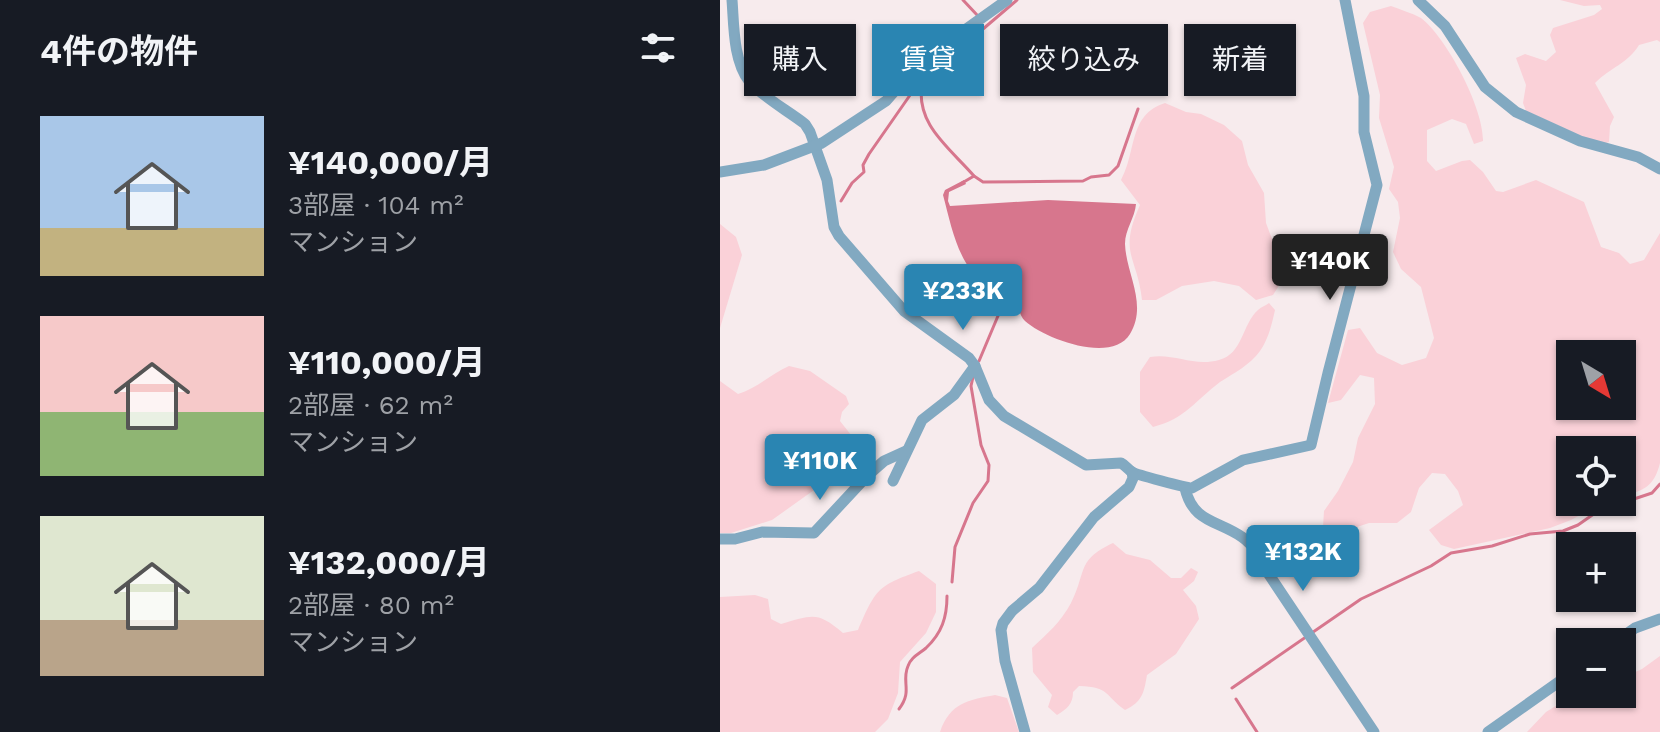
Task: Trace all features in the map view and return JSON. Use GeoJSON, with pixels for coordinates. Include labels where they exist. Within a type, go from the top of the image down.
{"type":"FeatureCollection","features":[{"type":"Feature","properties":{"kind":"street"},"geometry":{"type":"LineString","coordinates":[[732,0],[737,52],[747,78],[805,124],[827,180],[834,227],[904,311],[956,348],[975,366],[989,400],[1004,416],[1076,461],[1097,466],[1121,463],[1132,472],[1185,488],[1192,488],[1243,460],[1311,445],[1377,185],[1364,132],[1364,96],[1345,0]]}},
{"type":"Feature","properties":{"kind":"street"},"geometry":{"type":"LineString","coordinates":[[720,172],[764,165],[816,146],[886,101],[920,62],[1007,0]]}},
{"type":"Feature","properties":{"kind":"street"},"geometry":{"type":"LineString","coordinates":[[1418,0],[1445,26],[1485,87],[1516,112],[1580,141],[1638,157],[1660,169]]}},
{"type":"Feature","properties":{"kind":"street"},"geometry":{"type":"LineString","coordinates":[[893,481],[922,420],[954,395],[975,366]]}},
{"type":"Feature","properties":{"kind":"street"},"geometry":{"type":"LineString","coordinates":[[805,543],[837,511],[852,489],[884,461],[906,451]]}},
{"type":"Feature","properties":{"kind":"street"},"geometry":{"type":"LineString","coordinates":[[1025,732],[1005,661],[1003,623],[1039,588],[1094,517],[1129,487],[1132,472]]}},
{"type":"Feature","properties":{"kind":"street"},"geometry":{"type":"LineString","coordinates":[[1185,488],[1188,500],[1202,517],[1241,536],[1261,557],[1268,573],[1374,732]]}},
{"type":"Feature","properties":{"kind":"street"},"geometry":{"type":"LineString","coordinates":[[720,539],[735,539],[762,532],[814,533]]}},
{"type":"Feature","properties":{"kind":"street"},"geometry":{"type":"LineString","coordinates":[[1635,628],[1660,619]]}},
{"type":"Feature","properties":{"kind":"street"},"geometry":{"type":"LineString","coordinates":[[1488,732],[1556,684]]}},
{"type":"Feature","properties":{"kind":"shaded area"},"geometry":{"type":"Polygon","coordinates":[[[1560,0],[1660,0],[1660,42],[1657,40],[1639,45],[1629,57],[1595,83],[1614,117],[1609,142],[1601,145],[1526,111],[1523,103],[1526,85],[1516,58],[1525,54],[1546,61],[1556,52],[1550,35],[1553,28],[1594,15],[1602,9],[1600,5],[1584,6],[1560,0]]]}},
{"type":"Feature","properties":{"kind":"shaded area"},"geometry":{"type":"Polygon","coordinates":[[[1391,6],[1421,18],[1442,41],[1471,93],[1482,127],[1483,141],[1474,144],[1466,124],[1452,119],[1427,130],[1427,161],[1436,171],[1470,160],[1496,191],[1503,192],[1536,180],[1584,202],[1601,247],[1619,253],[1630,264],[1644,260],[1660,233],[1660,463],[1655,477],[1642,489],[1636,491],[1636,436],[1556,436],[1556,516],[1578,516],[1571,520],[1550,528],[1454,549],[1441,545],[1429,530],[1463,505],[1458,491],[1445,474],[1432,473],[1419,488],[1411,512],[1397,523],[1369,523],[1333,535],[1323,527],[1324,511],[1353,462],[1358,438],[1375,404],[1374,378],[1360,375],[1341,400],[1328,403],[1348,330],[1360,328],[1377,353],[1402,365],[1426,358],[1434,338],[1421,287],[1401,269],[1393,252],[1400,218],[1398,202],[1389,189],[1394,167],[1379,118],[1380,95],[1363,23],[1370,12],[1391,6]]]}},
{"type":"Feature","properties":{"kind":"shaded area"},"geometry":{"type":"Polygon","coordinates":[[[1165,103],[1224,125],[1242,141],[1248,165],[1264,193],[1266,223],[1283,268],[1280,284],[1273,295],[1256,300],[1239,286],[1214,281],[1182,286],[1156,300],[1142,300],[1130,245],[1130,234],[1140,205],[1121,180],[1139,125],[1153,109],[1165,103]]]}},
{"type":"Feature","properties":{"kind":"shaded area"},"geometry":{"type":"Polygon","coordinates":[[[964,180],[966,184],[949,192],[950,206],[1048,200],[1136,204],[1125,244],[1137,300],[1135,323],[1130,334],[1121,343],[1109,347],[1078,346],[1062,341],[1025,321],[1014,298],[974,274],[957,243],[943,195],[945,190],[964,180]]]}},
{"type":"Feature","properties":{"kind":"shaded area"},"geometry":{"type":"Polygon","coordinates":[[[720,224],[736,237],[742,255],[720,328],[720,224]]]}},
{"type":"Feature","properties":{"kind":"shaded area"},"geometry":{"type":"Polygon","coordinates":[[[1269,303],[1275,310],[1273,321],[1256,356],[1182,414],[1153,427],[1140,412],[1140,372],[1150,357],[1210,362],[1227,357],[1238,345],[1253,316],[1269,303]]]}},
{"type":"Feature","properties":{"kind":"shaded area"},"geometry":{"type":"Polygon","coordinates":[[[789,366],[810,371],[846,396],[849,404],[842,412],[840,421],[859,445],[852,463],[772,520],[731,533],[720,533],[720,381],[738,394],[789,366]]]}},
{"type":"Feature","properties":{"kind":"shaded area"},"geometry":{"type":"Polygon","coordinates":[[[1113,543],[1126,554],[1150,560],[1171,578],[1181,578],[1191,568],[1198,572],[1194,581],[1183,590],[1196,606],[1199,619],[1176,654],[1147,675],[1141,696],[1131,707],[1125,710],[1102,690],[1079,686],[1073,692],[1069,706],[1057,715],[1048,707],[1052,695],[1033,672],[1032,648],[1067,610],[1088,561],[1113,543]]]}},
{"type":"Feature","properties":{"kind":"shaded area"},"geometry":{"type":"Polygon","coordinates":[[[919,571],[936,584],[936,612],[926,633],[900,662],[898,693],[888,719],[875,732],[720,732],[720,597],[755,595],[768,599],[771,619],[781,624],[814,617],[827,621],[843,633],[858,630],[874,597],[886,585],[919,571]]]}},
{"type":"Feature","properties":{"kind":"shaded area"},"geometry":{"type":"Polygon","coordinates":[[[1660,656],[1660,732],[1527,732],[1556,706],[1636,708],[1636,672],[1660,656]]]}},
{"type":"Feature","properties":{"kind":"shaded area"},"geometry":{"type":"Polygon","coordinates":[[[995,695],[1007,698],[1019,732],[940,732],[949,715],[961,704],[995,695]]]}},
{"type":"Feature","properties":{"kind":"waterway"},"geometry":{"type":"LineString","coordinates":[[963,0],[978,16]]}},
{"type":"Feature","properties":{"kind":"waterway"},"geometry":{"type":"LineString","coordinates":[[984,28],[1017,0]]}},
{"type":"Feature","properties":{"kind":"waterway"},"geometry":{"type":"LineString","coordinates":[[841,201],[852,183],[864,172],[863,165],[869,154],[909,96]]}},
{"type":"Feature","properties":{"kind":"waterway"},"geometry":{"type":"LineString","coordinates":[[921,96],[924,111],[936,134],[983,182],[1083,181],[1109,175],[1118,166],[1138,109]]}},
{"type":"Feature","properties":{"kind":"waterway"},"geometry":{"type":"LineString","coordinates":[[962,183],[974,176]]}},
{"type":"Feature","properties":{"kind":"waterway"},"geometry":{"type":"LineString","coordinates":[[979,361],[1003,304]]}},
{"type":"Feature","properties":{"kind":"waterway"},"geometry":{"type":"LineString","coordinates":[[952,582],[955,547],[973,503],[988,481],[989,465],[981,445],[971,386],[973,377]]}},
{"type":"Feature","properties":{"kind":"waterway"},"geometry":{"type":"LineString","coordinates":[[1232,688],[1361,599],[1431,566],[1451,553],[1492,546],[1530,534],[1563,531],[1598,511],[1652,493],[1660,484]]}},
{"type":"Feature","properties":{"kind":"waterway"},"geometry":{"type":"LineString","coordinates":[[899,709],[905,697],[908,666],[940,630],[945,618],[947,596]]}},
{"type":"Feature","properties":{"kind":"waterway"},"geometry":{"type":"LineString","coordinates":[[1236,699],[1257,732]]}}]}
